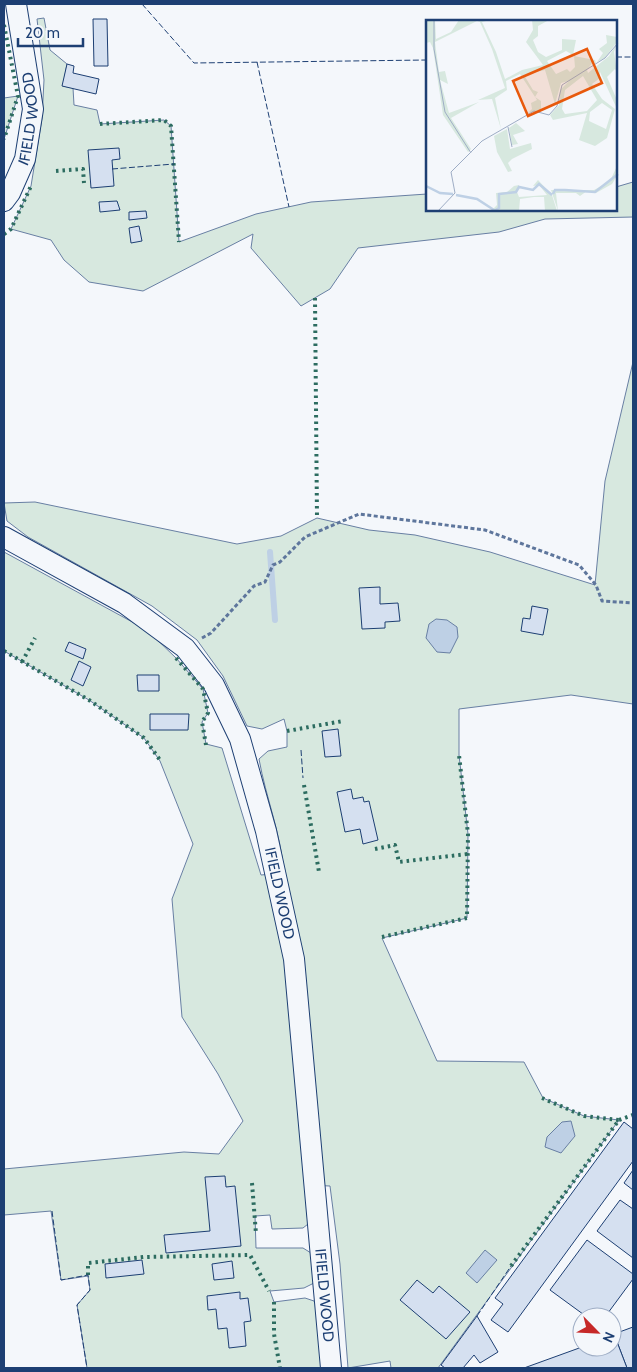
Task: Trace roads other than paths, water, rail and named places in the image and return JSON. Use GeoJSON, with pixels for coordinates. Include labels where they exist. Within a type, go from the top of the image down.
{"type":"FeatureCollection","features":[{"type":"Feature","properties":{"kind":"street","name":"IFIELD WOOD"},"geometry":{"type":"LineString","coordinates":[[4,201],[10,193],[25,159],[33,109],[16,4]]}},
{"type":"Feature","properties":{"kind":"street","name":"IFIELD WOOD"},"geometry":{"type":"LineString","coordinates":[[4,537],[124,603],[185,648],[214,685],[240,738],[266,831],[294,959],[331,1368]]}},
{"type":"Feature","properties":{"kind":"water"},"geometry":{"type":"Polygon","coordinates":[[[436,619],[447,620],[457,627],[458,637],[450,653],[437,652],[426,638],[429,624],[436,619]]]}},
{"type":"Feature","properties":{"kind":"water"},"geometry":{"type":"Polygon","coordinates":[[[571,1121],[575,1136],[561,1153],[545,1147],[547,1137],[562,1122],[571,1121]]]}},
{"type":"Feature","properties":{"kind":"water"},"geometry":{"type":"Polygon","coordinates":[[[485,1250],[497,1260],[477,1283],[466,1273],[485,1250]]]}},
{"type":"Feature","properties":{"kind":"waterway"},"geometry":{"type":"LineString","coordinates":[[270,552],[275,620]]}}]}
